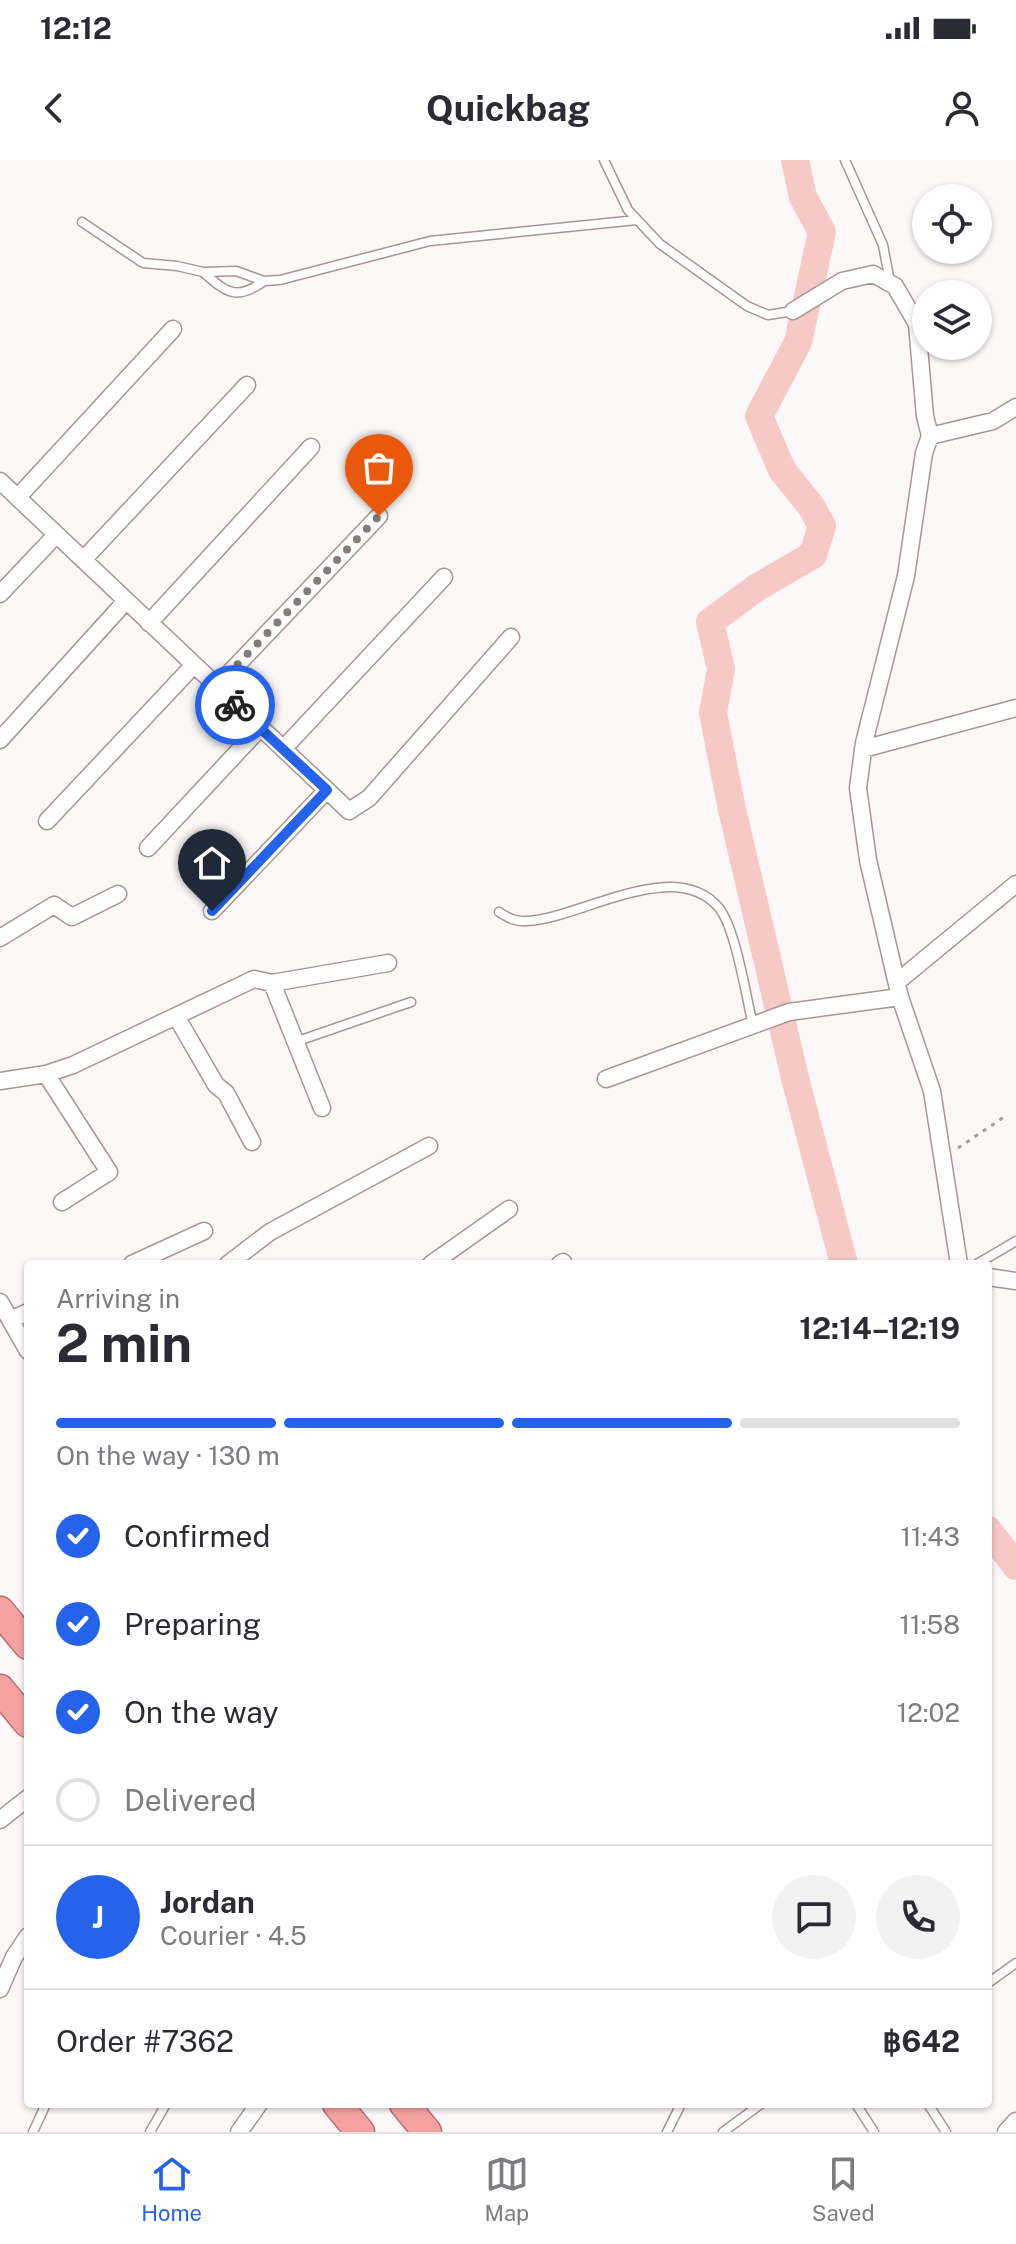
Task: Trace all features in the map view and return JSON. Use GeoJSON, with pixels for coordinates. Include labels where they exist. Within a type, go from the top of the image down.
{"type":"FeatureCollection","features":[{"type":"Feature","properties":{"kind":"highway"},"geometry":{"type":"LineString","coordinates":[[0,1611],[24,1640]]}},
{"type":"Feature","properties":{"kind":"highway"},"geometry":{"type":"LineString","coordinates":[[0,1689],[24,1718]]}},
{"type":"Feature","properties":{"kind":"highway"},"geometry":{"type":"LineString","coordinates":[[340,2108],[360,2132]]}},
{"type":"Feature","properties":{"kind":"highway"},"geometry":{"type":"LineString","coordinates":[[407,2108],[427,2132]]}},
{"type":"Feature","properties":{"kind":"street"},"geometry":{"type":"LineString","coordinates":[[793,311],[842,281],[873,274],[895,286],[917,324],[925,416],[930,436],[924,453],[906,576],[863,749],[858,788],[868,860],[899,990],[932,1091],[958,1260]]}},
{"type":"Feature","properties":{"kind":"street"},"geometry":{"type":"LineString","coordinates":[[18,497],[173,329]]}},
{"type":"Feature","properties":{"kind":"street"},"geometry":{"type":"LineString","coordinates":[[83,560],[247,385]]}},
{"type":"Feature","properties":{"kind":"street"},"geometry":{"type":"LineString","coordinates":[[930,436],[993,421],[1016,407]]}},
{"type":"Feature","properties":{"kind":"street"},"geometry":{"type":"LineString","coordinates":[[149,623],[311,447]]}},
{"type":"Feature","properties":{"kind":"street"},"geometry":{"type":"LineString","coordinates":[[0,481],[349,811],[369,798],[511,637]]}},
{"type":"Feature","properties":{"kind":"street"},"geometry":{"type":"LineString","coordinates":[[216,687],[379,516]]}},
{"type":"Feature","properties":{"kind":"street"},"geometry":{"type":"LineString","coordinates":[[0,594],[56,535]]}},
{"type":"Feature","properties":{"kind":"street"},"geometry":{"type":"LineString","coordinates":[[283,749],[444,577]]}},
{"type":"Feature","properties":{"kind":"street"},"geometry":{"type":"LineString","coordinates":[[0,740],[126,601]]}},
{"type":"Feature","properties":{"kind":"street"},"geometry":{"type":"LineString","coordinates":[[47,821],[193,666]]}},
{"type":"Feature","properties":{"kind":"street"},"geometry":{"type":"LineString","coordinates":[[863,749],[1016,708]]}},
{"type":"Feature","properties":{"kind":"street"},"geometry":{"type":"LineString","coordinates":[[148,848],[260,728]]}},
{"type":"Feature","properties":{"kind":"street"},"geometry":{"type":"LineString","coordinates":[[212,911],[327,790]]}},
{"type":"Feature","properties":{"kind":"street"},"geometry":{"type":"LineString","coordinates":[[606,1079],[789,1012],[899,990],[1016,884]]}},
{"type":"Feature","properties":{"kind":"street"},"geometry":{"type":"LineString","coordinates":[[0,938],[54,905],[72,917],[118,894]]}},
{"type":"Feature","properties":{"kind":"street"},"geometry":{"type":"LineString","coordinates":[[0,1081],[46,1074],[73,1065],[254,979],[272,983],[388,963]]}},
{"type":"Feature","properties":{"kind":"street"},"geometry":{"type":"LineString","coordinates":[[272,983],[322,1108]]}},
{"type":"Feature","properties":{"kind":"street"},"geometry":{"type":"LineString","coordinates":[[176,1016],[216,1085],[226,1093],[252,1142]]}},
{"type":"Feature","properties":{"kind":"street"},"geometry":{"type":"LineString","coordinates":[[46,1074],[109,1172],[62,1202]]}},
{"type":"Feature","properties":{"kind":"street"},"geometry":{"type":"LineString","coordinates":[[233,1260],[270,1232],[429,1146]]}},
{"type":"Feature","properties":{"kind":"street"},"geometry":{"type":"LineString","coordinates":[[437,1260],[509,1209]]}},
{"type":"Feature","properties":{"kind":"street"},"geometry":{"type":"LineString","coordinates":[[141,1260],[204,1231]]}},
{"type":"Feature","properties":{"kind":"street"},"geometry":{"type":"LineString","coordinates":[[992,1278],[1016,1281]]}},
{"type":"Feature","properties":{"kind":"street"},"geometry":{"type":"LineString","coordinates":[[0,1302],[24,1344]]}},
{"type":"Feature","properties":{"kind":"street"},"geometry":{"type":"LineString","coordinates":[[10,1320],[24,1314]]}},
{"type":"Feature","properties":{"kind":"street"},"geometry":{"type":"LineString","coordinates":[[0,1820],[24,1801]]}},
{"type":"Feature","properties":{"kind":"street"},"geometry":{"type":"LineString","coordinates":[[0,1989],[24,1942]]}},
{"type":"Feature","properties":{"kind":"street"},"geometry":{"type":"LineString","coordinates":[[239,2132],[256,2108]]}},
{"type":"Feature","properties":{"kind":"street"},"geometry":{"type":"LineString","coordinates":[[1006,2132],[1016,2121]]}},
{"type":"Feature","properties":{"kind":"lane"},"geometry":{"type":"LineString","coordinates":[[604,160],[628,210],[660,244],[747,306],[768,315],[793,311]]}},
{"type":"Feature","properties":{"kind":"lane"},"geometry":{"type":"LineString","coordinates":[[845,160],[883,245],[890,283]]}},
{"type":"Feature","properties":{"kind":"lane"},"geometry":{"type":"LineString","coordinates":[[82,222],[143,263],[203,272],[236,271],[264,281],[294,277],[430,241],[637,220]]}},
{"type":"Feature","properties":{"kind":"lane"},"geometry":{"type":"LineString","coordinates":[[203,272],[222,288],[238,293],[249,292],[264,281]]}},
{"type":"Feature","properties":{"kind":"lane"},"geometry":{"type":"LineString","coordinates":[[499,912],[511,919],[540,920],[604,899],[654,889],[675,887],[695,891],[707,897],[720,910],[729,928],[760,1022]]}},
{"type":"Feature","properties":{"kind":"lane"},"geometry":{"type":"LineString","coordinates":[[295,1043],[411,1002]]}},
{"type":"Feature","properties":{"kind":"lane"},"geometry":{"type":"LineString","coordinates":[[984,1260],[1016,1241]]}},
{"type":"Feature","properties":{"kind":"lane"},"geometry":{"type":"LineString","coordinates":[[992,1980],[1016,1963]]}},
{"type":"Feature","properties":{"kind":"lane"},"geometry":{"type":"LineString","coordinates":[[33,2132],[44,2108]]}},
{"type":"Feature","properties":{"kind":"lane"},"geometry":{"type":"LineString","coordinates":[[150,2132],[161,2108]]}},
{"type":"Feature","properties":{"kind":"lane"},"geometry":{"type":"LineString","coordinates":[[667,2132],[679,2108]]}},
{"type":"Feature","properties":{"kind":"lane"},"geometry":{"type":"LineString","coordinates":[[723,2132],[756,2108]]}},
{"type":"Feature","properties":{"kind":"lane"},"geometry":{"type":"LineString","coordinates":[[861,2108],[874,2132]]}},
{"type":"Feature","properties":{"kind":"lane"},"geometry":{"type":"LineString","coordinates":[[931,2108],[946,2132]]}},
{"type":"Feature","properties":{"kind":"path"},"geometry":{"type":"LineString","coordinates":[[942,1158],[1004,1117]]}},
{"type":"Feature","properties":{"kind":"waterway"},"geometry":{"type":"LineString","coordinates":[[795,160],[803,197],[822,232],[798,342],[759,416],[782,470],[811,506],[822,526],[813,555],[756,588],[710,622],[721,669],[713,713],[731,805],[795,1078],[843,1260]]}},
{"type":"Feature","properties":{"kind":"waterway"},"geometry":{"type":"LineString","coordinates":[[992,1535],[1016,1566]]}},
{"type":"Feature","properties":{"kind":"way so far"},"geometry":{"type":"LineString","coordinates":[[235,705],[216,687],[379,516]]}},
{"type":"Feature","properties":{"kind":"route"},"geometry":{"type":"LineString","coordinates":[[212,911],[327,790],[235,705]]}}]}
